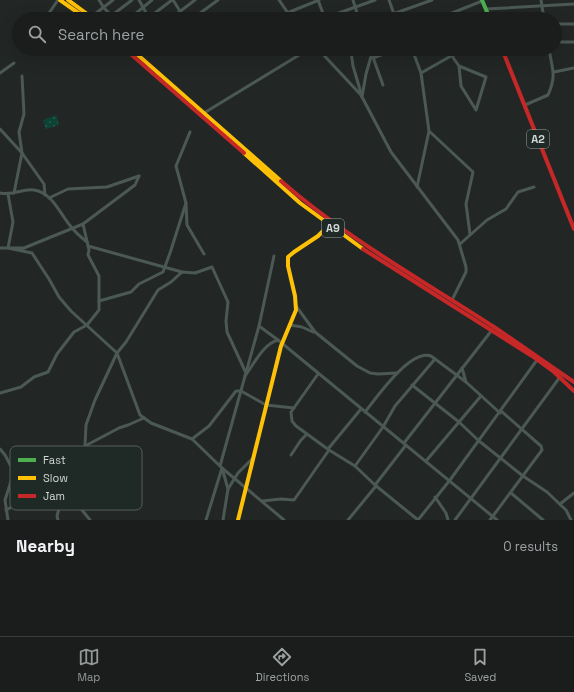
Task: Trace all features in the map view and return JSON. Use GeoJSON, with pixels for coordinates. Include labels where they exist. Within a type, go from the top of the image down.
{"type":"FeatureCollection","features":[{"type":"Feature","properties":{"kind":"main road"},"geometry":{"type":"LineString","coordinates":[[59,0],[80,12]]}},
{"type":"Feature","properties":{"kind":"main road"},"geometry":{"type":"LineString","coordinates":[[482,0],[487,12]]}},
{"type":"Feature","properties":{"kind":"main road"},"geometry":{"type":"LineString","coordinates":[[71,1],[84,12]]}},
{"type":"Feature","properties":{"kind":"main road","name":"A9"},"geometry":{"type":"LineString","coordinates":[[133,56],[300,203],[380,261],[492,330],[537,360],[560,377],[574,391]]}},
{"type":"Feature","properties":{"kind":"main road","name":"A9"},"geometry":{"type":"LineString","coordinates":[[139,56],[322,215],[383,257],[540,357],[574,382]]}},
{"type":"Feature","properties":{"kind":"main road","name":"A2"},"geometry":{"type":"LineString","coordinates":[[505,56],[574,229]]}},
{"type":"Feature","properties":{"kind":"main road"},"geometry":{"type":"LineString","coordinates":[[238,520],[252,459],[284,336],[290,325],[296,306],[293,282],[287,260],[293,252],[318,236],[329,225]]}},
{"type":"Feature","properties":{"kind":"street"},"geometry":{"type":"LineString","coordinates":[[50,12],[59,0]]}},
{"type":"Feature","properties":{"kind":"street"},"geometry":{"type":"LineString","coordinates":[[99,0],[108,12]]}},
{"type":"Feature","properties":{"kind":"street"},"geometry":{"type":"LineString","coordinates":[[99,12],[113,0]]}},
{"type":"Feature","properties":{"kind":"street"},"geometry":{"type":"LineString","coordinates":[[116,12],[132,0]]}},
{"type":"Feature","properties":{"kind":"street"},"geometry":{"type":"LineString","coordinates":[[139,0],[146,12]]}},
{"type":"Feature","properties":{"kind":"street"},"geometry":{"type":"LineString","coordinates":[[137,12],[152,0]]}},
{"type":"Feature","properties":{"kind":"street"},"geometry":{"type":"LineString","coordinates":[[157,12],[172,0],[181,11],[195,0]]}},
{"type":"Feature","properties":{"kind":"street"},"geometry":{"type":"LineString","coordinates":[[208,0],[211,5]]}},
{"type":"Feature","properties":{"kind":"street"},"geometry":{"type":"LineString","coordinates":[[202,12],[218,0]]}},
{"type":"Feature","properties":{"kind":"street"},"geometry":{"type":"LineString","coordinates":[[279,0],[287,12]]}},
{"type":"Feature","properties":{"kind":"street"},"geometry":{"type":"LineString","coordinates":[[290,12],[318,0],[322,12]]}},
{"type":"Feature","properties":{"kind":"street"},"geometry":{"type":"LineString","coordinates":[[353,0],[357,12]]}},
{"type":"Feature","properties":{"kind":"street"},"geometry":{"type":"LineString","coordinates":[[342,12],[375,0]]}},
{"type":"Feature","properties":{"kind":"street"},"geometry":{"type":"LineString","coordinates":[[389,0],[393,12]]}},
{"type":"Feature","properties":{"kind":"street"},"geometry":{"type":"LineString","coordinates":[[399,12],[424,1],[432,0]]}},
{"type":"Feature","properties":{"kind":"street"},"geometry":{"type":"LineString","coordinates":[[454,12],[482,0]]}},
{"type":"Feature","properties":{"kind":"street"},"geometry":{"type":"LineString","coordinates":[[541,0],[543,12]]}},
{"type":"Feature","properties":{"kind":"street"},"geometry":{"type":"LineString","coordinates":[[486,9],[574,4]]}},
{"type":"Feature","properties":{"kind":"street"},"geometry":{"type":"LineString","coordinates":[[562,24],[574,24]]}},
{"type":"Feature","properties":{"kind":"street"},"geometry":{"type":"LineString","coordinates":[[562,42],[574,42]]}},
{"type":"Feature","properties":{"kind":"street"},"geometry":{"type":"LineString","coordinates":[[204,113],[297,56]]}},
{"type":"Feature","properties":{"kind":"street"},"geometry":{"type":"LineString","coordinates":[[325,56],[362,96]]}},
{"type":"Feature","properties":{"kind":"street"},"geometry":{"type":"LineString","coordinates":[[352,56],[362,96],[391,152],[460,244],[466,272],[452,300]]}},
{"type":"Feature","properties":{"kind":"street"},"geometry":{"type":"LineString","coordinates":[[362,96],[371,56]]}},
{"type":"Feature","properties":{"kind":"street"},"geometry":{"type":"LineString","coordinates":[[378,56],[373,58],[383,85]]}},
{"type":"Feature","properties":{"kind":"street"},"geometry":{"type":"LineString","coordinates":[[415,56],[421,73],[429,131],[417,187]]}},
{"type":"Feature","properties":{"kind":"street"},"geometry":{"type":"LineString","coordinates":[[421,73],[450,56],[459,66],[486,77],[476,110],[461,86],[459,66]]}},
{"type":"Feature","properties":{"kind":"street"},"geometry":{"type":"LineString","coordinates":[[525,105],[548,95],[553,83],[554,72],[551,56]]}},
{"type":"Feature","properties":{"kind":"street"},"geometry":{"type":"LineString","coordinates":[[0,72],[14,63]]}},
{"type":"Feature","properties":{"kind":"street"},"geometry":{"type":"LineString","coordinates":[[554,72],[574,68]]}},
{"type":"Feature","properties":{"kind":"street"},"geometry":{"type":"LineString","coordinates":[[14,193],[22,153],[20,132],[24,114],[22,76]]}},
{"type":"Feature","properties":{"kind":"street"},"geometry":{"type":"LineString","coordinates":[[0,129],[22,153],[44,184],[45,195]]}},
{"type":"Feature","properties":{"kind":"street"},"geometry":{"type":"LineString","coordinates":[[429,131],[473,172],[466,204],[470,234]]}},
{"type":"Feature","properties":{"kind":"street"},"geometry":{"type":"LineString","coordinates":[[190,132],[176,166],[186,204],[187,225],[204,254]]}},
{"type":"Feature","properties":{"kind":"street"},"geometry":{"type":"LineString","coordinates":[[0,248],[24,248],[83,224],[135,185],[139,176],[108,186],[68,189],[49,198]]}},
{"type":"Feature","properties":{"kind":"street"},"geometry":{"type":"LineString","coordinates":[[460,244],[487,220],[506,209],[518,192],[534,187]]}},
{"type":"Feature","properties":{"kind":"street"},"geometry":{"type":"LineString","coordinates":[[0,192],[8,194],[34,190],[45,195],[56,205],[72,229],[87,242]]}},
{"type":"Feature","properties":{"kind":"street"},"geometry":{"type":"LineString","coordinates":[[8,194],[13,222],[8,248]]}},
{"type":"Feature","properties":{"kind":"street"},"geometry":{"type":"LineString","coordinates":[[99,301],[131,292],[139,284],[163,272],[186,204]]}},
{"type":"Feature","properties":{"kind":"street"},"geometry":{"type":"LineString","coordinates":[[0,392],[21,387],[34,377],[48,372],[57,354],[74,332],[87,325],[99,310],[99,276],[88,255],[88,246],[83,224]]}},
{"type":"Feature","properties":{"kind":"street"},"geometry":{"type":"LineString","coordinates":[[88,246],[182,272],[195,273],[212,267],[228,302],[226,321],[227,332],[246,375]]}},
{"type":"Feature","properties":{"kind":"street"},"geometry":{"type":"LineString","coordinates":[[8,248],[32,253],[59,297],[71,311],[117,353],[140,415],[151,423],[192,439],[221,467],[284,520]]}},
{"type":"Feature","properties":{"kind":"street"},"geometry":{"type":"LineString","coordinates":[[206,520],[259,326],[274,256]]}},
{"type":"Feature","properties":{"kind":"street"},"geometry":{"type":"LineString","coordinates":[[85,446],[86,425],[117,353],[126,342],[158,290],[171,282],[182,272]]}},
{"type":"Feature","properties":{"kind":"street"},"geometry":{"type":"LineString","coordinates":[[296,306],[315,332],[356,366],[366,371],[378,374],[397,373]]}},
{"type":"Feature","properties":{"kind":"street"},"geometry":{"type":"LineString","coordinates":[[290,325],[315,332]]}},
{"type":"Feature","properties":{"kind":"street"},"geometry":{"type":"LineString","coordinates":[[259,326],[450,480],[497,520]]}},
{"type":"Feature","properties":{"kind":"street"},"geometry":{"type":"LineString","coordinates":[[348,520],[376,486],[435,403],[492,330]]}},
{"type":"Feature","properties":{"kind":"street"},"geometry":{"type":"LineString","coordinates":[[246,375],[271,342],[278,340]]}},
{"type":"Feature","properties":{"kind":"street"},"geometry":{"type":"LineString","coordinates":[[365,412],[397,373],[414,359],[422,355],[427,355],[435,359],[466,382],[522,429],[542,447],[541,453],[490,520]]}},
{"type":"Feature","properties":{"kind":"street"},"geometry":{"type":"LineString","coordinates":[[355,466],[383,427],[390,411],[435,359]]}},
{"type":"Feature","properties":{"kind":"street"},"geometry":{"type":"LineString","coordinates":[[318,374],[291,412],[292,421],[296,426],[329,450],[355,466],[376,486],[418,520],[450,480],[537,360]]}},
{"type":"Feature","properties":{"kind":"street"},"geometry":{"type":"LineString","coordinates":[[462,368],[466,382]]}},
{"type":"Feature","properties":{"kind":"street"},"geometry":{"type":"LineString","coordinates":[[454,520],[560,377]]}},
{"type":"Feature","properties":{"kind":"street"},"geometry":{"type":"LineString","coordinates":[[412,385],[459,422],[500,458],[547,492],[568,512],[572,520]]}},
{"type":"Feature","properties":{"kind":"street"},"geometry":{"type":"LineString","coordinates":[[192,439],[209,426],[234,393],[241,392],[266,405],[294,408]]}},
{"type":"Feature","properties":{"kind":"street"},"geometry":{"type":"LineString","coordinates":[[426,461],[481,396]]}},
{"type":"Feature","properties":{"kind":"street"},"geometry":{"type":"LineString","coordinates":[[262,501],[281,499],[294,500],[329,450],[361,409]]}},
{"type":"Feature","properties":{"kind":"street"},"geometry":{"type":"LineString","coordinates":[[85,446],[119,428],[128,426],[144,418]]}},
{"type":"Feature","properties":{"kind":"street"},"geometry":{"type":"LineString","coordinates":[[291,455],[307,434]]}},
{"type":"Feature","properties":{"kind":"street"},"geometry":{"type":"LineString","coordinates":[[0,448],[10,464]]}},
{"type":"Feature","properties":{"kind":"street"},"geometry":{"type":"LineString","coordinates":[[223,520],[228,490],[238,473],[252,459]]}},
{"type":"Feature","properties":{"kind":"street"},"geometry":{"type":"LineString","coordinates":[[221,467],[228,490]]}},
{"type":"Feature","properties":{"kind":"street"},"geometry":{"type":"LineString","coordinates":[[8,520],[5,500],[10,484]]}},
{"type":"Feature","properties":{"kind":"street"},"geometry":{"type":"LineString","coordinates":[[511,493],[543,520]]}},
{"type":"Feature","properties":{"kind":"street"},"geometry":{"type":"LineString","coordinates":[[560,504],[574,493]]}},
{"type":"Feature","properties":{"kind":"street"},"geometry":{"type":"LineString","coordinates":[[435,497],[446,512],[448,520]]}},
{"type":"Feature","properties":{"kind":"street"},"geometry":{"type":"LineString","coordinates":[[6,510],[10,508]]}},
{"type":"Feature","properties":{"kind":"street"},"geometry":{"type":"LineString","coordinates":[[58,520],[57,516],[59,510]]}},
{"type":"Feature","properties":{"kind":"street"},"geometry":{"type":"LineString","coordinates":[[82,510],[90,520]]}},
{"type":"Feature","properties":{"kind":"green space"},"geometry":{"type":"Polygon","coordinates":[[[56,115],[59,125],[46,129],[43,120],[56,115]]]}},
{"type":"Feature","properties":{"kind":"traffic: fast"},"geometry":{"type":"LineString","coordinates":[[482,0],[487,12]]}},
{"type":"Feature","properties":{"kind":"traffic: slow"},"geometry":{"type":"LineString","coordinates":[[60,0],[77,12]]}},
{"type":"Feature","properties":{"kind":"traffic: slow"},"geometry":{"type":"LineString","coordinates":[[68,0],[84,12]]}},
{"type":"Feature","properties":{"kind":"traffic: slow"},"geometry":{"type":"LineString","coordinates":[[139,56],[281,181]]}},
{"type":"Feature","properties":{"kind":"traffic: slow"},"geometry":{"type":"LineString","coordinates":[[244,153],[300,203],[363,249]]}},
{"type":"Feature","properties":{"kind":"traffic: slow"},"geometry":{"type":"LineString","coordinates":[[238,520],[281,346],[296,310],[295,296],[288,266],[288,257],[318,236],[329,225]]}},
{"type":"Feature","properties":{"kind":"traffic: jam"},"geometry":{"type":"LineString","coordinates":[[133,56],[244,153]]}},
{"type":"Feature","properties":{"kind":"traffic: jam"},"geometry":{"type":"LineString","coordinates":[[505,56],[574,229]]}},
{"type":"Feature","properties":{"kind":"traffic: jam"},"geometry":{"type":"LineString","coordinates":[[281,181],[306,202],[358,240],[494,327],[574,382]]}},
{"type":"Feature","properties":{"kind":"traffic: jam"},"geometry":{"type":"LineString","coordinates":[[363,249],[532,356],[554,372],[574,391]]}}]}
